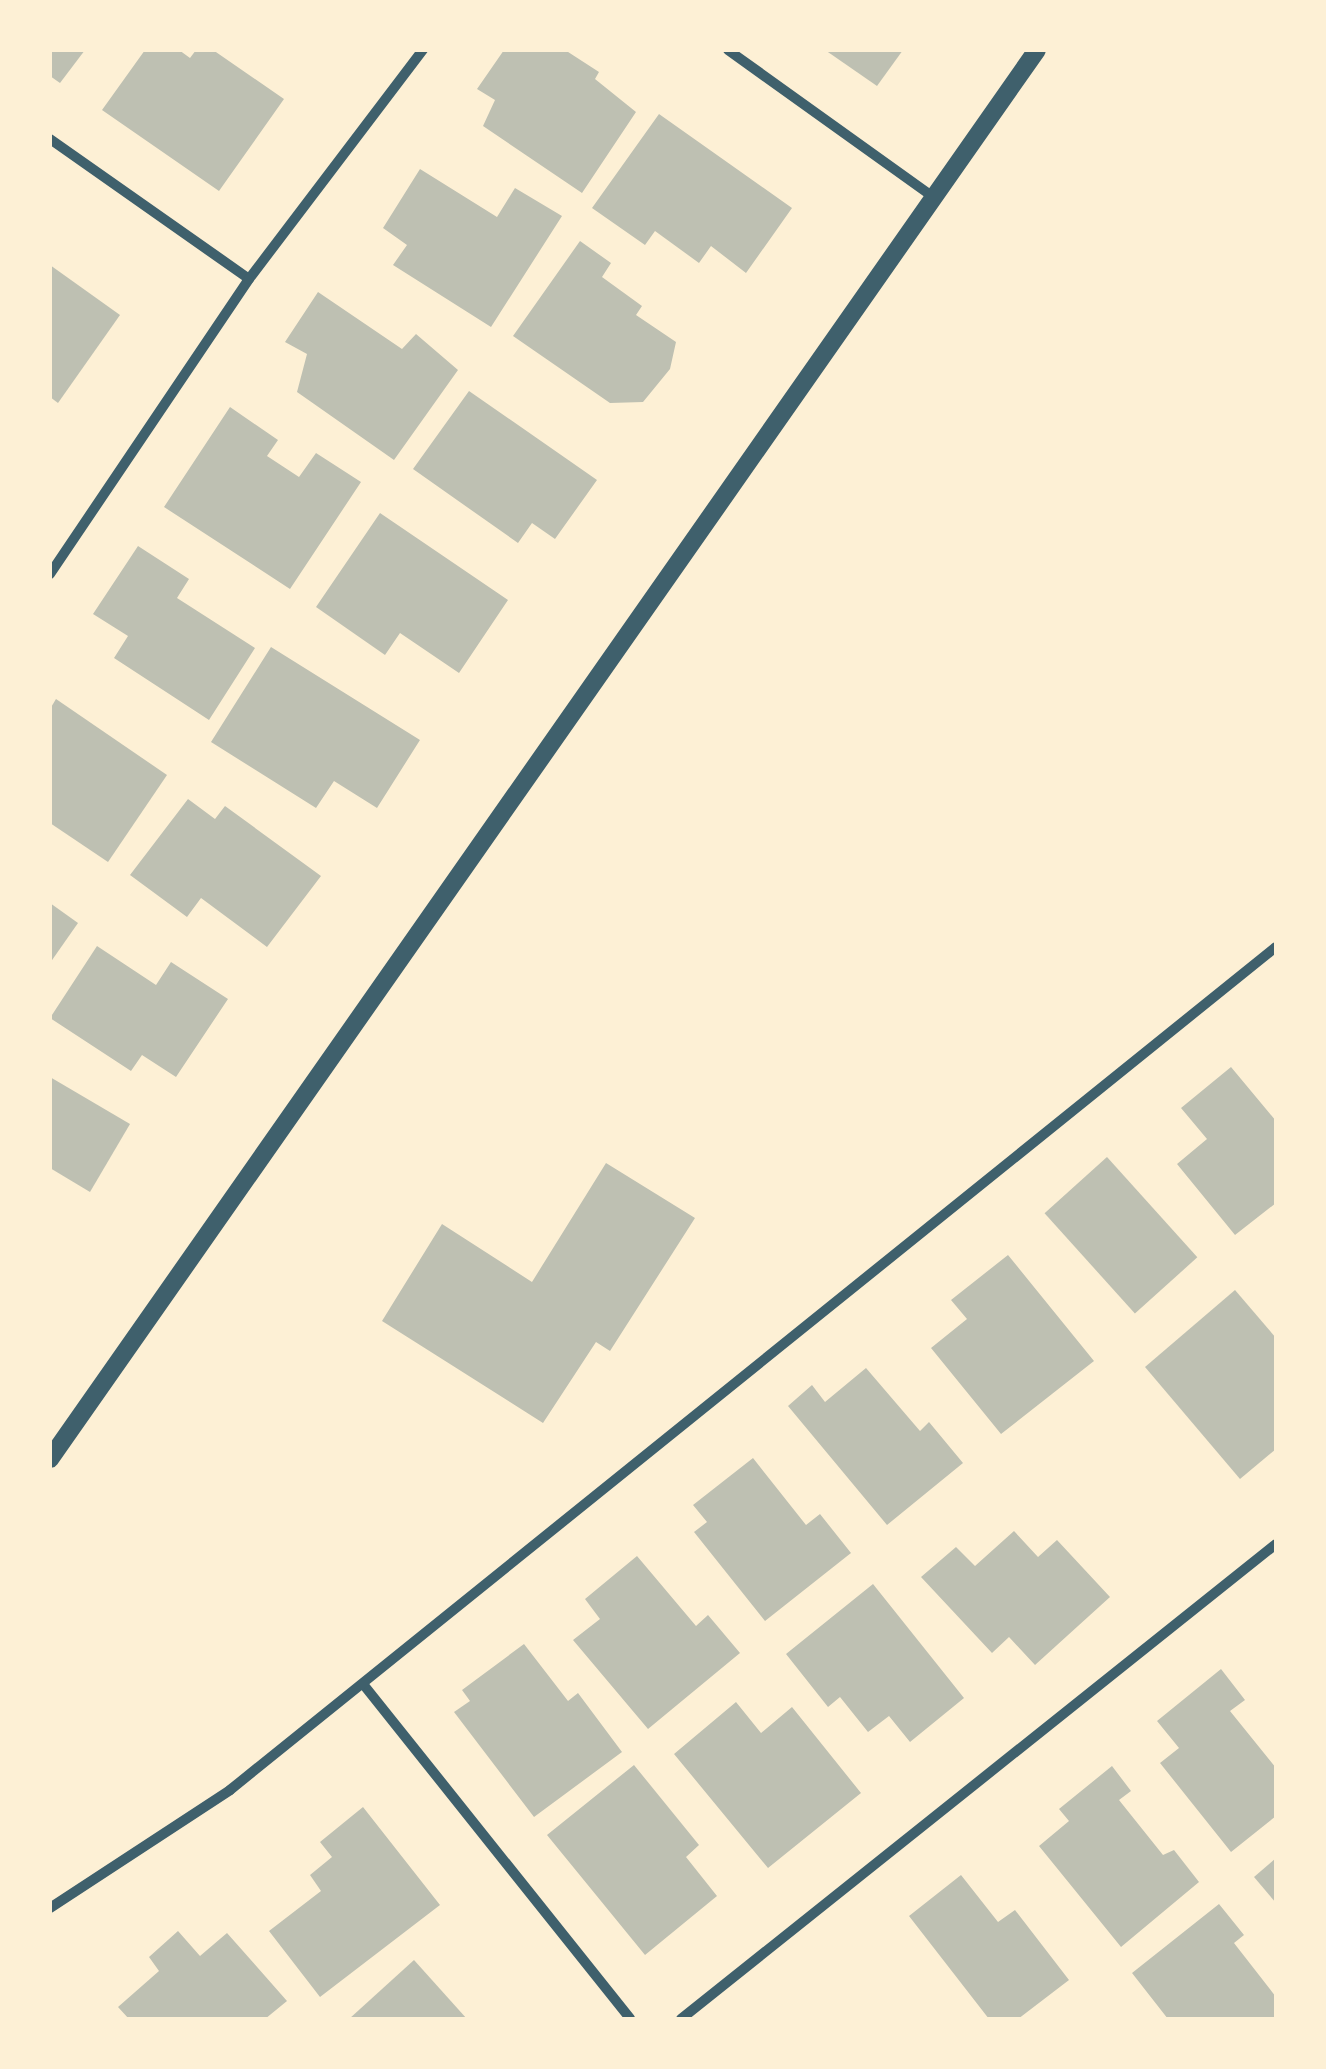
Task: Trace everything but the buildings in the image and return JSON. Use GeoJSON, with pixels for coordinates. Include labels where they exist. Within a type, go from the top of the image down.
{"type":"FeatureCollection","features":[{"type":"Feature","properties":{"kind":"street"},"geometry":{"type":"LineString","coordinates":[[50,574],[248,279],[422,50]]}},
{"type":"Feature","properties":{"kind":"street"},"geometry":{"type":"LineString","coordinates":[[728,50],[933,197]]}},
{"type":"Feature","properties":{"kind":"street"},"geometry":{"type":"LineString","coordinates":[[50,1458],[1038,50]]}},
{"type":"Feature","properties":{"kind":"street"},"geometry":{"type":"LineString","coordinates":[[50,140],[248,279]]}},
{"type":"Feature","properties":{"kind":"street"},"geometry":{"type":"LineString","coordinates":[[50,1908],[230,1790],[1276,947]]}},
{"type":"Feature","properties":{"kind":"street"},"geometry":{"type":"LineString","coordinates":[[680,2019],[1276,1544]]}},
{"type":"Feature","properties":{"kind":"street"},"geometry":{"type":"LineString","coordinates":[[363,1684],[630,2019]]}}]}
